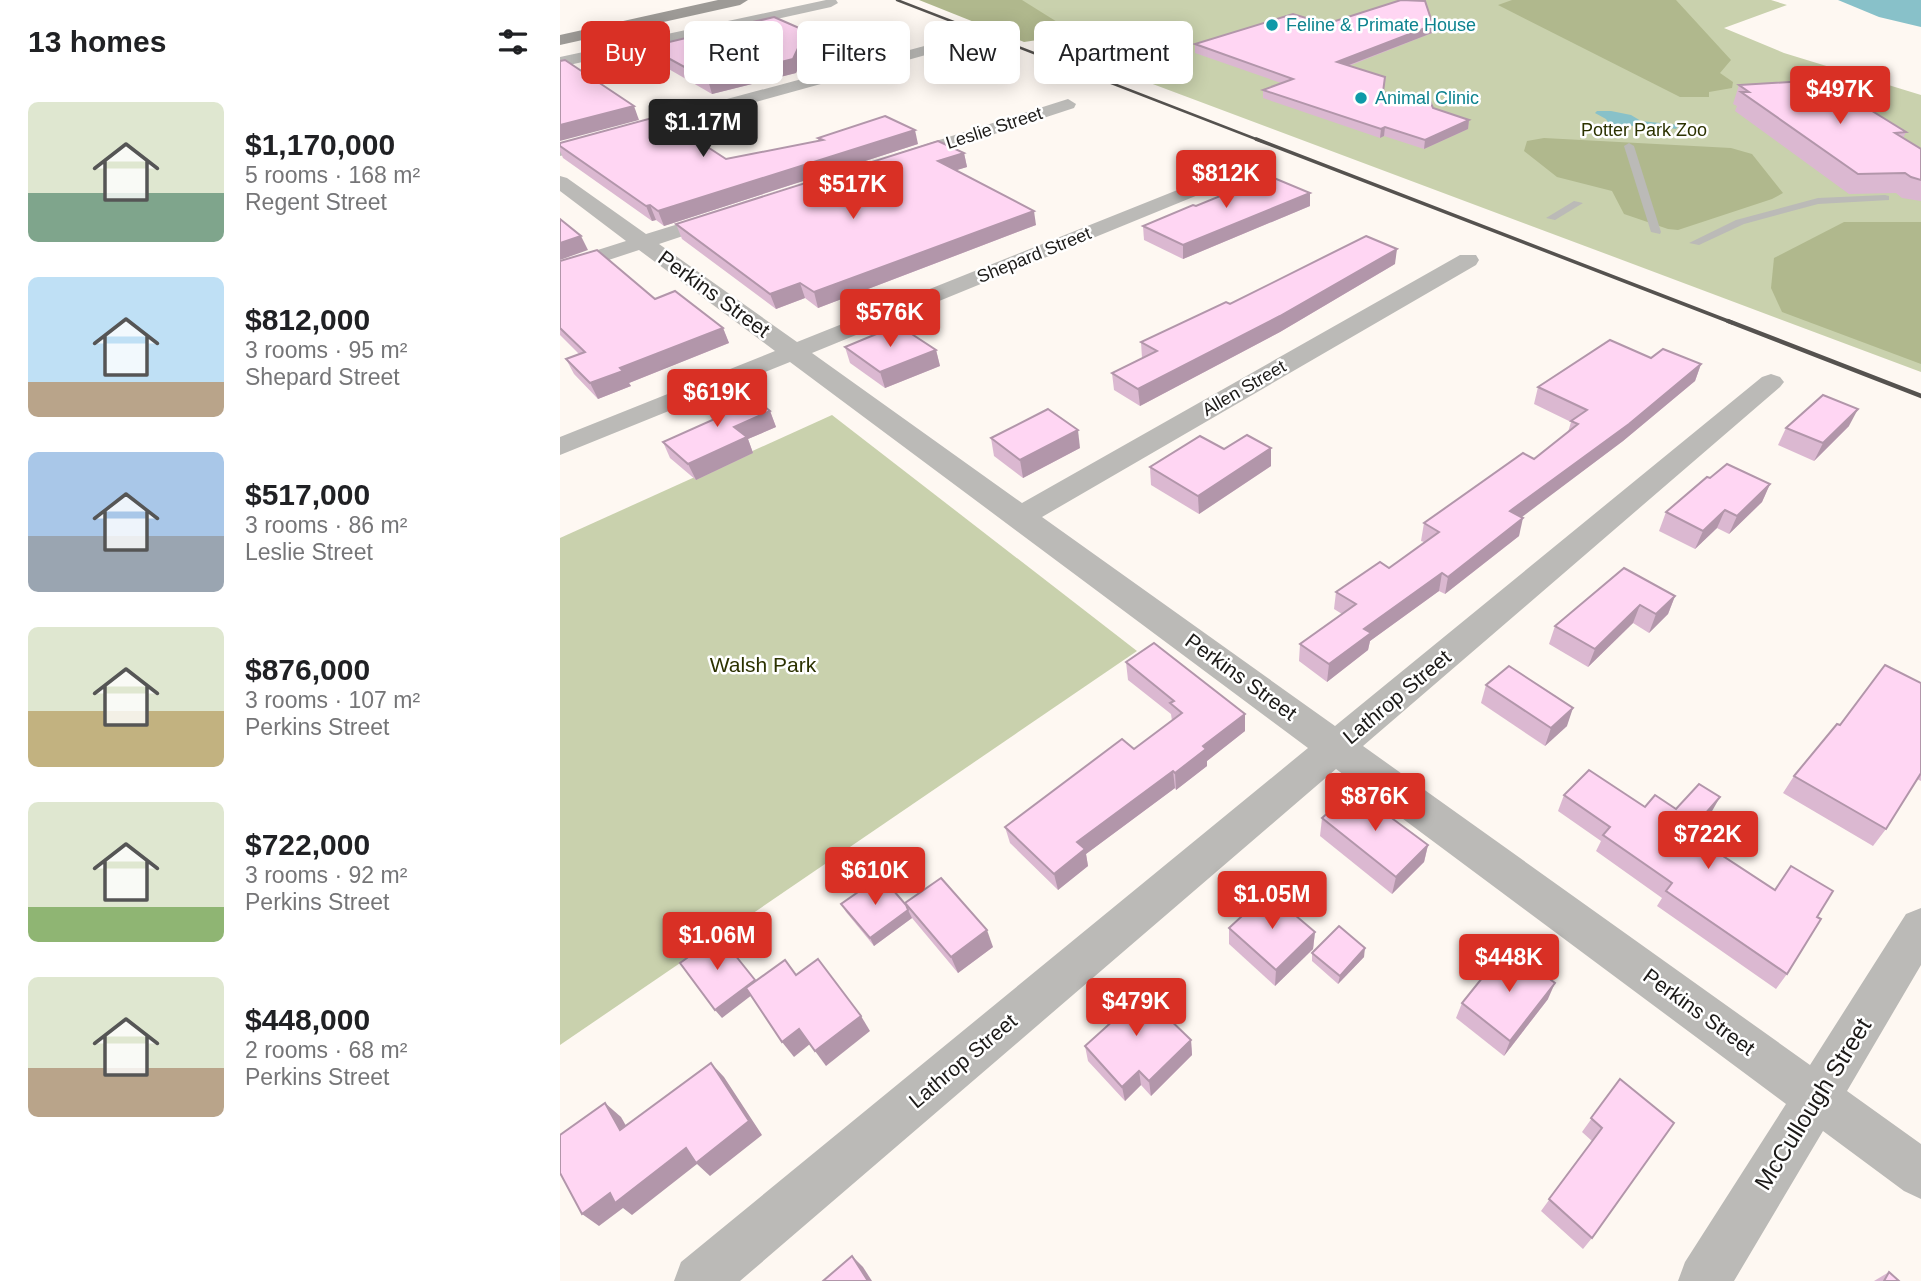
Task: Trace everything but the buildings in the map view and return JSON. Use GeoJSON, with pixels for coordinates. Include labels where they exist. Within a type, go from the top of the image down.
{"type":"FeatureCollection","features":[{"type":"Feature","properties":{"kind":"street"},"geometry":{"type":"LineString","coordinates":[[560,40],[740,0]]}},
{"type":"Feature","properties":{"kind":"street"},"geometry":{"type":"LineString","coordinates":[[560,62],[831,3]]}},
{"type":"Feature","properties":{"kind":"street"},"geometry":{"type":"LineString","coordinates":[[560,150],[924,51]]}},
{"type":"Feature","properties":{"kind":"street","name":"Leslie Street"},"geometry":{"type":"LineString","coordinates":[[884,164],[1068,104]]}},
{"type":"Feature","properties":{"kind":"street","name":"Shepard Street"},"geometry":{"type":"LineString","coordinates":[[560,447],[1235,173]]}},
{"type":"Feature","properties":{"kind":"street","name":"Perkins Street"},"geometry":{"type":"LineString","coordinates":[[560,181],[1921,1174]]}},
{"type":"Feature","properties":{"kind":"street"},"geometry":{"type":"LineString","coordinates":[[560,269],[740,211]]}},
{"type":"Feature","properties":{"kind":"street","name":"Allen Street"},"geometry":{"type":"LineString","coordinates":[[1021,516],[1468,260]]}},
{"type":"Feature","properties":{"kind":"street","name":"Lathrop Street"},"geometry":{"type":"LineString","coordinates":[[701,1281],[1771,382]]}},
{"type":"Feature","properties":{"kind":"street","name":"McCullough Street"},"geometry":{"type":"LineString","coordinates":[[1704,1281],[1921,927]]}},
{"type":"Feature","properties":{"kind":"lane"},"geometry":{"type":"LineString","coordinates":[[1629,146],[1656,232]]}},
{"type":"Feature","properties":{"kind":"lane"},"geometry":{"type":"LineString","coordinates":[[1695,243],[1741,222],[1818,201],[1885,198]]}},
{"type":"Feature","properties":{"kind":"lane"},"geometry":{"type":"LineString","coordinates":[[1551,218],[1578,203]]}},
{"type":"Feature","properties":{"kind":"green space"},"geometry":{"type":"Polygon","coordinates":[[[919,0],[1022,0],[1056,21],[1034,21],[1034,41],[1024,42],[1020,40],[1020,21],[972,21],[919,0]]]}},
{"type":"Feature","properties":{"kind":"green space","name":"Potter Park Zoo"},"geometry":{"type":"Polygon","coordinates":[[[929,0],[1771,0],[1787,5],[1724,28],[1784,53],[1921,95],[1921,372],[1153,84],[1193,84],[1193,21],[1034,21],[1034,39],[1020,34],[1020,21],[985,21],[929,0]]]}},
{"type":"Feature","properties":{"kind":"green space"},"geometry":{"type":"Polygon","coordinates":[[[1512,0],[1676,0],[1731,60],[1720,73],[1733,82],[1732,88],[1709,92],[1709,97],[1680,97],[1498,5],[1512,0]]]}},
{"type":"Feature","properties":{"kind":"green space"},"geometry":{"type":"Polygon","coordinates":[[[1544,138],[1731,148],[1752,154],[1783,193],[1678,230],[1668,229],[1624,214],[1612,191],[1557,177],[1524,151],[1527,141],[1544,138]]]}},
{"type":"Feature","properties":{"kind":"green space"},"geometry":{"type":"Polygon","coordinates":[[[1844,222],[1921,222],[1921,364],[1782,312],[1771,288],[1774,258],[1844,222]]]}},
{"type":"Feature","properties":{"kind":"green space","name":"Walsh Park"},"geometry":{"type":"Polygon","coordinates":[[[832,415],[1137,651],[560,1045],[560,538],[832,415]]]}},
{"type":"Feature","properties":{"kind":"water"},"geometry":{"type":"Polygon","coordinates":[[[1838,0],[1921,0],[1921,27],[1879,17],[1838,0]]]}},
{"type":"Feature","properties":{"kind":"water"},"geometry":{"type":"Polygon","coordinates":[[[1597,111],[1631,115],[1641,121],[1679,125],[1676,129],[1670,128],[1656,135],[1633,126],[1610,125],[1606,119],[1595,113],[1597,111]]]}},
{"type":"Feature","properties":{"kind":"railway"},"geometry":{"type":"LineString","coordinates":[[897,0],[1261,141]]}},
{"type":"Feature","properties":{"kind":"railway"},"geometry":{"type":"LineString","coordinates":[[1256,139],[1733,323]]}},
{"type":"Feature","properties":{"kind":"railway"},"geometry":{"type":"LineString","coordinates":[[1728,321],[1921,396]]}},
{"type":"Feature","properties":{"kind":"place","name":"Feline & Primate House"},"geometry":{"type":"Point","coordinates":[1272,25]}},
{"type":"Feature","properties":{"kind":"place","name":"Animal Clinic"},"geometry":{"type":"Point","coordinates":[1361,98]}}]}
